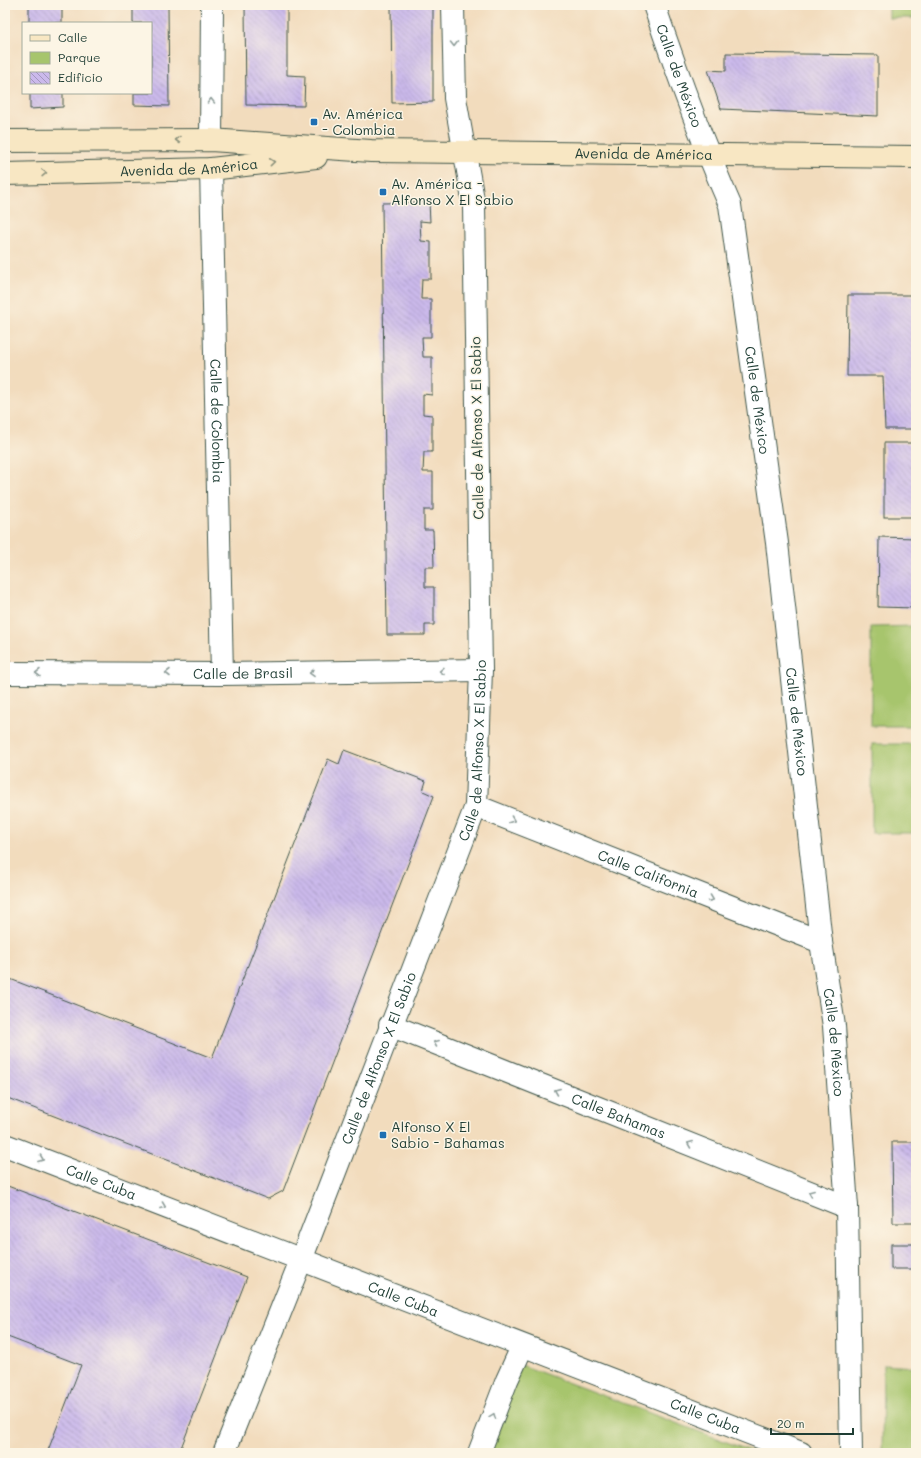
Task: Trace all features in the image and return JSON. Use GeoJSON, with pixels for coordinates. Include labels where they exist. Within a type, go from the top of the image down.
{"type":"FeatureCollection","features":[{"type":"Feature","properties":{"kind":"main road","name":"Avenida de América"},"geometry":{"type":"LineString","coordinates":[[5,141],[211,140],[371,151],[916,156]]}},
{"type":"Feature","properties":{"kind":"main road","name":"Avenida de América"},"geometry":{"type":"LineString","coordinates":[[5,174],[211,169],[371,151]]}},
{"type":"Feature","properties":{"kind":"street"},"geometry":{"type":"LineString","coordinates":[[211,140],[212,5]]}},
{"type":"Feature","properties":{"kind":"street","name":"Calle de Alfonso X El Sabio"},"geometry":{"type":"LineString","coordinates":[[224,1453],[301,1260],[390,1025],[476,806],[481,670],[474,205],[455,98],[453,5]]}},
{"type":"Feature","properties":{"kind":"street","name":"Calle de México"},"geometry":{"type":"LineString","coordinates":[[654,5],[708,155],[730,204],[777,544],[821,942],[834,1026],[847,1207],[851,1453]]}},
{"type":"Feature","properties":{"kind":"street","name":"Calle de Colombia"},"geometry":{"type":"LineString","coordinates":[[211,169],[222,674]]}},
{"type":"Feature","properties":{"kind":"street","name":"Calle de Brasil"},"geometry":{"type":"LineString","coordinates":[[5,673],[222,674],[481,670]]}},
{"type":"Feature","properties":{"kind":"street","name":"Calle California"},"geometry":{"type":"LineString","coordinates":[[476,806],[821,942]]}},
{"type":"Feature","properties":{"kind":"street","name":"Calle Bahamas"},"geometry":{"type":"LineString","coordinates":[[390,1025],[847,1207]]}},
{"type":"Feature","properties":{"kind":"street","name":"Calle Cuba"},"geometry":{"type":"LineString","coordinates":[[5,1145],[801,1453]]}},
{"type":"Feature","properties":{"kind":"street"},"geometry":{"type":"LineString","coordinates":[[479,1453],[507,1380],[522,1346]]}},
{"type":"Feature","properties":{"kind":"green space"},"geometry":{"type":"Polygon","coordinates":[[[889,5],[916,5],[916,18],[889,18],[889,5]]]}},
{"type":"Feature","properties":{"kind":"green space"},"geometry":{"type":"Polygon","coordinates":[[[916,626],[916,726],[871,726],[871,627],[916,626]]]}},
{"type":"Feature","properties":{"kind":"green space"},"geometry":{"type":"Polygon","coordinates":[[[872,744],[916,744],[916,833],[872,833],[872,744]]]}},
{"type":"Feature","properties":{"kind":"green space"},"geometry":{"type":"Polygon","coordinates":[[[516,1363],[756,1453],[484,1453],[516,1363]]]}},
{"type":"Feature","properties":{"kind":"green space"},"geometry":{"type":"Polygon","coordinates":[[[883,1365],[916,1367],[916,1453],[882,1453],[883,1365]]]}},
{"type":"Feature","properties":{"kind":"building"},"geometry":{"type":"Polygon","coordinates":[[[29,5],[62,5],[62,22],[29,22],[29,5]]]}},
{"type":"Feature","properties":{"kind":"building"},"geometry":{"type":"Polygon","coordinates":[[[133,5],[168,5],[169,106],[134,105],[134,94],[152,94],[152,22],[133,22],[133,5]]]}},
{"type":"Feature","properties":{"kind":"building"},"geometry":{"type":"Polygon","coordinates":[[[245,5],[287,5],[287,75],[305,76],[304,106],[246,105],[245,5]]]}},
{"type":"Feature","properties":{"kind":"building"},"geometry":{"type":"Polygon","coordinates":[[[391,5],[433,5],[433,102],[392,103],[391,5]]]}},
{"type":"Feature","properties":{"kind":"building"},"geometry":{"type":"Polygon","coordinates":[[[726,53],[878,55],[878,116],[721,109],[708,70],[726,71],[726,53]]]}},
{"type":"Feature","properties":{"kind":"building"},"geometry":{"type":"Polygon","coordinates":[[[30,94],[63,94],[63,107],[30,109],[30,94]]]}},
{"type":"Feature","properties":{"kind":"building"},"geometry":{"type":"Polygon","coordinates":[[[429,202],[430,222],[420,221],[421,241],[431,242],[431,279],[422,279],[421,299],[431,299],[431,337],[422,337],[423,357],[432,357],[432,395],[423,394],[423,414],[432,415],[432,452],[424,452],[423,472],[433,472],[433,510],[424,510],[424,530],[433,530],[434,567],[425,567],[425,587],[434,587],[434,625],[425,625],[425,635],[387,635],[382,203],[429,202]]]}},
{"type":"Feature","properties":{"kind":"building"},"geometry":{"type":"Polygon","coordinates":[[[848,295],[916,295],[916,429],[885,429],[883,376],[847,376],[848,295]]]}},
{"type":"Feature","properties":{"kind":"building"},"geometry":{"type":"Polygon","coordinates":[[[884,443],[916,443],[916,517],[884,517],[884,443]]]}},
{"type":"Feature","properties":{"kind":"building"},"geometry":{"type":"Polygon","coordinates":[[[879,537],[916,538],[916,608],[878,607],[879,537]]]}},
{"type":"Feature","properties":{"kind":"building"},"geometry":{"type":"Polygon","coordinates":[[[344,750],[426,781],[423,791],[434,796],[283,1191],[268,1199],[5,1097],[5,977],[212,1058],[328,759],[339,764],[344,750]]]}},
{"type":"Feature","properties":{"kind":"building"},"geometry":{"type":"Polygon","coordinates":[[[892,1142],[916,1142],[916,1223],[893,1223],[892,1142]]]}},
{"type":"Feature","properties":{"kind":"building"},"geometry":{"type":"Polygon","coordinates":[[[5,1185],[247,1277],[179,1453],[47,1453],[81,1365],[5,1336],[5,1185]]]}},
{"type":"Feature","properties":{"kind":"building"},"geometry":{"type":"Polygon","coordinates":[[[891,1244],[916,1244],[916,1269],[891,1269],[891,1244]]]}},
{"type":"Feature","properties":{"kind":"place","name":"Av. América - Colombia"},"geometry":{"type":"Point","coordinates":[314,122]}},
{"type":"Feature","properties":{"kind":"place","name":"Av. América - Alfonso X El Sabio"},"geometry":{"type":"Point","coordinates":[383,192]}},
{"type":"Feature","properties":{"kind":"place","name":"Alfonso X El Sabio - Bahamas"},"geometry":{"type":"Point","coordinates":[383,1135]}}]}
